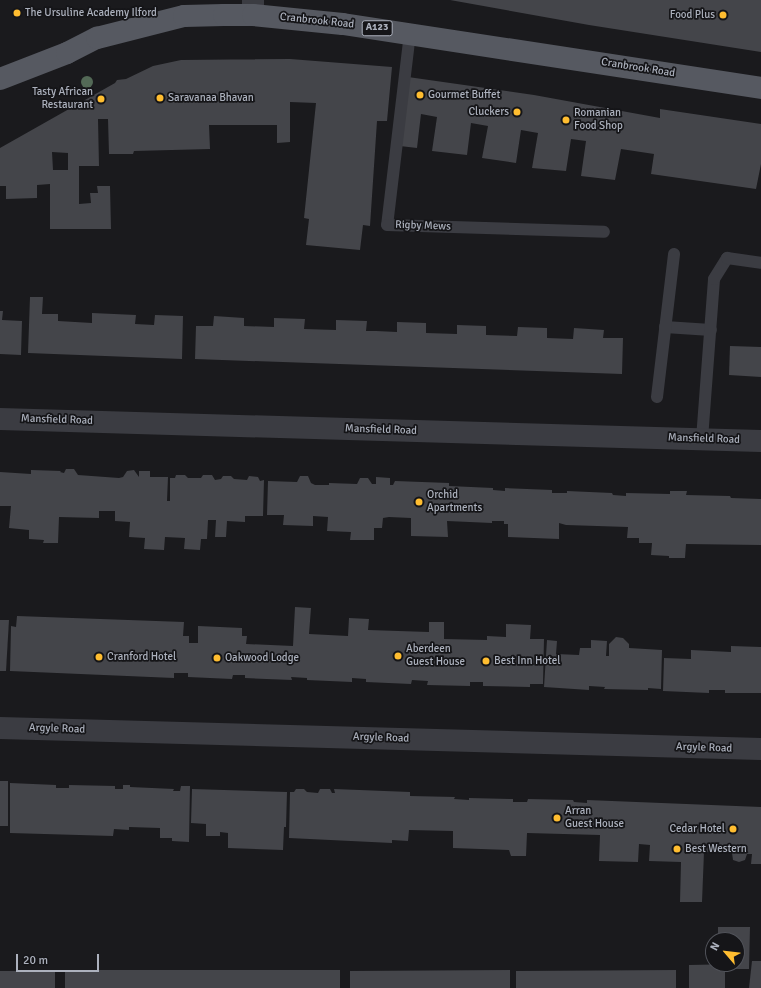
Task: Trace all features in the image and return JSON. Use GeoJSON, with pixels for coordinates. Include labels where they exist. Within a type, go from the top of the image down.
{"type":"FeatureCollection","features":[{"type":"Feature","properties":{"kind":"main road","name":"Cranbrook Road"},"geometry":{"type":"LineString","coordinates":[[0,79],[67,53],[97,38],[184,16],[253,8],[344,24],[761,88]]}},
{"type":"Feature","properties":{"kind":"street","name":"Mansfield Road"},"geometry":{"type":"LineString","coordinates":[[0,419],[761,441]]}},
{"type":"Feature","properties":{"kind":"street","name":"Argyle Road"},"geometry":{"type":"LineString","coordinates":[[0,728],[761,750]]}},
{"type":"Feature","properties":{"kind":"lane","name":"Rigby Mews"},"geometry":{"type":"LineString","coordinates":[[410,33],[387,225],[604,232]]}},
{"type":"Feature","properties":{"kind":"lane"},"geometry":{"type":"LineString","coordinates":[[657,397],[674,254]]}},
{"type":"Feature","properties":{"kind":"lane"},"geometry":{"type":"LineString","coordinates":[[702,439],[714,279],[727,258],[761,263]]}},
{"type":"Feature","properties":{"kind":"lane"},"geometry":{"type":"LineString","coordinates":[[665,326],[711,330]]}},
{"type":"Feature","properties":{"kind":"building"},"geometry":{"type":"Polygon","coordinates":[[[450,0],[761,0],[761,52],[589,25],[450,0]]]}},
{"type":"Feature","properties":{"kind":"building"},"geometry":{"type":"Polygon","coordinates":[[[290,59],[392,67],[387,121],[377,121],[370,226],[363,225],[360,250],[306,245],[309,219],[304,218],[316,103],[290,102],[290,142],[277,143],[277,125],[209,125],[210,149],[134,151],[133,154],[109,154],[108,119],[98,119],[99,166],[79,166],[79,204],[91,203],[90,193],[98,193],[97,186],[110,186],[111,229],[50,229],[50,184],[37,185],[37,198],[6,199],[6,186],[0,186],[0,148],[115,83],[117,80],[126,79],[153,66],[181,60],[290,59]],[[52,152],[53,170],[68,170],[68,153],[52,152]]]}},
{"type":"Feature","properties":{"kind":"building"},"geometry":{"type":"Polygon","coordinates":[[[408,77],[534,95],[660,118],[660,109],[761,124],[761,164],[756,189],[651,174],[654,154],[621,149],[615,180],[581,176],[586,141],[571,139],[566,171],[532,168],[538,133],[521,130],[516,163],[482,158],[488,126],[471,123],[467,155],[432,151],[437,117],[421,114],[417,148],[400,146],[408,77]]]}},
{"type":"Feature","properties":{"kind":"building"},"geometry":{"type":"Polygon","coordinates":[[[30,297],[43,297],[42,314],[58,314],[58,321],[92,323],[92,313],[136,315],[135,324],[154,325],[155,315],[183,316],[182,359],[28,353],[30,297]]]}},
{"type":"Feature","properties":{"kind":"building"},"geometry":{"type":"Polygon","coordinates":[[[0,311],[3,311],[2,320],[22,321],[21,355],[0,354],[0,311]]]}},
{"type":"Feature","properties":{"kind":"building"},"geometry":{"type":"Polygon","coordinates":[[[214,316],[244,318],[244,326],[274,327],[274,318],[305,319],[304,329],[336,330],[336,320],[367,321],[366,331],[397,332],[397,322],[426,323],[426,333],[457,334],[457,325],[486,326],[486,335],[517,336],[518,327],[547,328],[547,338],[573,339],[574,328],[604,330],[603,338],[623,338],[622,374],[195,359],[196,326],[213,326],[214,316]]]}},
{"type":"Feature","properties":{"kind":"building"},"geometry":{"type":"Polygon","coordinates":[[[730,346],[761,347],[761,377],[729,375],[730,346]]]}},
{"type":"Feature","properties":{"kind":"building"},"geometry":{"type":"Polygon","coordinates":[[[66,469],[74,469],[78,475],[119,478],[123,477],[127,471],[134,470],[139,477],[139,471],[150,471],[150,477],[168,477],[167,501],[170,501],[170,478],[175,478],[176,475],[185,475],[188,478],[201,478],[203,475],[212,475],[215,480],[221,479],[223,476],[231,476],[234,479],[247,480],[249,476],[258,477],[260,481],[264,480],[263,516],[245,516],[245,522],[227,521],[226,537],[215,537],[216,520],[208,520],[207,539],[201,539],[200,550],[184,549],[185,538],[165,537],[164,550],[144,549],[145,538],[129,537],[130,522],[115,521],[115,511],[99,511],[99,518],[59,517],[58,543],[43,543],[44,540],[29,539],[29,530],[9,528],[11,506],[0,506],[0,472],[31,474],[31,470],[61,471],[60,472],[64,473],[66,469]]]}},
{"type":"Feature","properties":{"kind":"building"},"geometry":{"type":"Polygon","coordinates":[[[300,476],[308,476],[311,483],[315,485],[329,485],[329,483],[357,484],[360,478],[368,478],[372,484],[376,484],[376,477],[390,478],[390,485],[393,485],[395,481],[449,483],[449,486],[493,488],[493,490],[505,491],[505,488],[552,490],[552,493],[567,493],[567,491],[612,493],[613,495],[626,496],[626,493],[670,494],[670,491],[687,491],[686,495],[730,496],[731,498],[761,499],[761,545],[686,544],[685,558],[669,558],[669,556],[651,555],[652,543],[639,543],[639,538],[627,538],[628,527],[566,525],[559,523],[559,539],[508,537],[508,524],[504,524],[504,521],[492,521],[492,523],[447,521],[448,537],[411,536],[411,518],[389,517],[383,518],[382,528],[374,528],[374,540],[350,540],[351,532],[327,531],[328,517],[313,516],[313,526],[283,525],[284,515],[267,515],[268,481],[297,482],[300,476]]]}},
{"type":"Feature","properties":{"kind":"building"},"geometry":{"type":"Polygon","coordinates":[[[295,607],[311,608],[309,634],[348,636],[349,618],[369,619],[368,630],[429,632],[429,622],[444,622],[444,639],[487,640],[487,636],[506,637],[506,624],[531,625],[530,639],[544,639],[543,684],[530,684],[530,687],[483,686],[483,682],[470,682],[470,686],[427,685],[428,681],[412,680],[411,684],[366,682],[366,679],[352,678],[352,682],[307,680],[307,678],[291,677],[292,680],[245,678],[245,675],[233,675],[232,679],[188,677],[188,673],[174,673],[174,678],[10,671],[11,626],[16,627],[17,616],[184,622],[183,636],[189,636],[189,643],[198,643],[198,626],[242,628],[242,636],[247,636],[246,644],[293,646],[295,607]]]}},
{"type":"Feature","properties":{"kind":"building"},"geometry":{"type":"Polygon","coordinates":[[[0,620],[9,620],[6,671],[0,671],[0,620]]]}},
{"type":"Feature","properties":{"kind":"building"},"geometry":{"type":"Polygon","coordinates":[[[616,637],[623,638],[629,644],[629,648],[662,650],[661,689],[604,689],[605,687],[589,686],[589,690],[544,687],[547,640],[557,641],[556,654],[579,655],[580,648],[591,648],[591,640],[607,641],[606,656],[609,656],[609,644],[616,637]]]}},
{"type":"Feature","properties":{"kind":"building"},"geometry":{"type":"Polygon","coordinates":[[[731,646],[761,647],[761,693],[725,693],[725,690],[709,690],[709,693],[663,691],[664,658],[691,659],[691,650],[731,652],[731,646]]]}},
{"type":"Feature","properties":{"kind":"building"},"geometry":{"type":"Polygon","coordinates":[[[0,781],[8,781],[8,826],[0,826],[0,781]]]}},
{"type":"Feature","properties":{"kind":"building"},"geometry":{"type":"Polygon","coordinates":[[[10,783],[56,785],[56,788],[69,788],[69,785],[115,786],[115,789],[123,789],[123,785],[130,785],[130,787],[174,789],[173,791],[180,791],[181,786],[190,786],[189,842],[172,841],[172,838],[160,838],[160,828],[129,827],[129,830],[114,829],[113,836],[10,833],[10,783]]]}},
{"type":"Feature","properties":{"kind":"building"},"geometry":{"type":"Polygon","coordinates":[[[192,789],[287,792],[286,827],[284,827],[283,850],[228,848],[228,833],[220,832],[220,836],[206,836],[206,824],[191,823],[192,789]]]}},
{"type":"Feature","properties":{"kind":"building"},"geometry":{"type":"Polygon","coordinates":[[[296,789],[304,789],[307,792],[318,793],[320,789],[330,789],[332,793],[335,793],[334,789],[410,792],[410,796],[455,797],[454,799],[469,800],[469,798],[513,799],[513,802],[527,802],[528,799],[573,800],[574,802],[587,803],[587,800],[761,807],[761,864],[751,864],[752,854],[747,854],[745,860],[739,862],[733,860],[732,853],[704,852],[702,902],[680,902],[681,862],[649,861],[650,845],[639,844],[638,862],[599,861],[600,835],[527,833],[526,856],[511,856],[509,850],[453,848],[453,831],[409,830],[408,841],[392,840],[392,843],[289,838],[290,792],[294,792],[296,789]]]}},
{"type":"Feature","properties":{"kind":"building"},"geometry":{"type":"Polygon","coordinates":[[[718,927],[750,927],[749,969],[745,969],[745,932],[718,932],[718,927]]]}},
{"type":"Feature","properties":{"kind":"building"},"geometry":{"type":"Polygon","coordinates":[[[752,961],[761,961],[761,988],[749,988],[752,961]]]}},
{"type":"Feature","properties":{"kind":"building"},"geometry":{"type":"Polygon","coordinates":[[[689,965],[705,965],[705,972],[725,972],[725,988],[689,988],[689,965]]]}},
{"type":"Feature","properties":{"kind":"building"},"geometry":{"type":"Polygon","coordinates":[[[65,970],[340,970],[340,988],[65,988],[65,970]]]}},
{"type":"Feature","properties":{"kind":"building"},"geometry":{"type":"Polygon","coordinates":[[[510,970],[510,988],[350,988],[350,971],[510,970]]]}},
{"type":"Feature","properties":{"kind":"building"},"geometry":{"type":"Polygon","coordinates":[[[676,970],[676,988],[516,988],[516,971],[676,970]]]}},
{"type":"Feature","properties":{"kind":"building"},"geometry":{"type":"Polygon","coordinates":[[[0,971],[55,971],[55,988],[0,988],[0,971]]]}},
{"type":"Feature","properties":{"kind":"place","name":"The Ursuline Academy Ilford"},"geometry":{"type":"Point","coordinates":[17,13]}},
{"type":"Feature","properties":{"kind":"place","name":"Food Plus"},"geometry":{"type":"Point","coordinates":[723,15]}},
{"type":"Feature","properties":{"kind":"place","name":"Gourmet Buffet"},"geometry":{"type":"Point","coordinates":[420,95]}},
{"type":"Feature","properties":{"kind":"place","name":"Saravanaa Bhavan"},"geometry":{"type":"Point","coordinates":[160,98]}},
{"type":"Feature","properties":{"kind":"place","name":"Tasty African Restaurant"},"geometry":{"type":"Point","coordinates":[101,99]}},
{"type":"Feature","properties":{"kind":"place","name":"Cluckers"},"geometry":{"type":"Point","coordinates":[517,112]}},
{"type":"Feature","properties":{"kind":"place","name":"Romanian Food Shop"},"geometry":{"type":"Point","coordinates":[566,120]}},
{"type":"Feature","properties":{"kind":"place","name":"Orchid Apartments"},"geometry":{"type":"Point","coordinates":[419,502]}},
{"type":"Feature","properties":{"kind":"place","name":"Aberdeen Guest House"},"geometry":{"type":"Point","coordinates":[398,656]}},
{"type":"Feature","properties":{"kind":"place","name":"Cranford Hotel"},"geometry":{"type":"Point","coordinates":[99,657]}},
{"type":"Feature","properties":{"kind":"place","name":"Oakwood Lodge"},"geometry":{"type":"Point","coordinates":[217,658]}},
{"type":"Feature","properties":{"kind":"place","name":"Best Inn Hotel"},"geometry":{"type":"Point","coordinates":[486,661]}},
{"type":"Feature","properties":{"kind":"place","name":"Arran Guest House"},"geometry":{"type":"Point","coordinates":[557,818]}},
{"type":"Feature","properties":{"kind":"place","name":"Cedar Hotel"},"geometry":{"type":"Point","coordinates":[733,829]}},
{"type":"Feature","properties":{"kind":"place","name":"Best Western"},"geometry":{"type":"Point","coordinates":[677,849]}}]}
